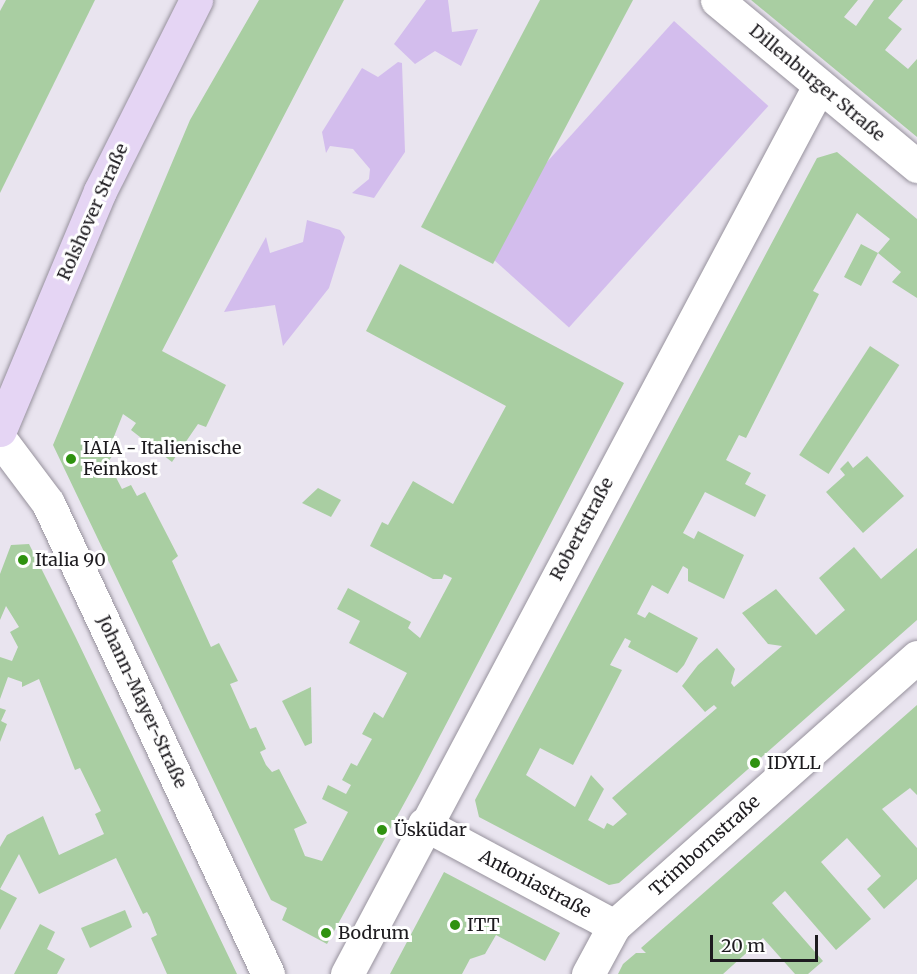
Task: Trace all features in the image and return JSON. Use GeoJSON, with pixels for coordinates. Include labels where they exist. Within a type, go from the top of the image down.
{"type":"FeatureCollection","features":[{"type":"Feature","properties":{"kind":"street","name":"Rolshover Straße"},"geometry":{"type":"LineString","coordinates":[[2,414],[100,191],[196,0]]}},
{"type":"Feature","properties":{"kind":"street","name":"Dillenburger Straße"},"geometry":{"type":"LineString","coordinates":[[717,0],[917,166]]}},
{"type":"Feature","properties":{"kind":"street","name":"Robertstraße"},"geometry":{"type":"LineString","coordinates":[[347,974],[424,824],[819,86]]}},
{"type":"Feature","properties":{"kind":"street","name":"Johann-Mayer-Straße"},"geometry":{"type":"LineString","coordinates":[[0,439],[48,503],[268,974]]}},
{"type":"Feature","properties":{"kind":"street","name":"Trimbornstraße"},"geometry":{"type":"LineString","coordinates":[[588,974],[614,926],[917,657]]}},
{"type":"Feature","properties":{"kind":"street","name":"Antoniastraße"},"geometry":{"type":"LineString","coordinates":[[424,824],[614,926]]}},
{"type":"Feature","properties":{"kind":"shaded area"},"geometry":{"type":"Polygon","coordinates":[[[426,0],[448,0],[452,32],[478,29],[461,66],[435,51],[415,64],[394,44],[426,0]]]}},
{"type":"Feature","properties":{"kind":"shaded area"},"geometry":{"type":"Polygon","coordinates":[[[674,21],[768,106],[569,327],[475,242],[674,21]]]}},
{"type":"Feature","properties":{"kind":"shaded area"},"geometry":{"type":"Polygon","coordinates":[[[398,62],[402,63],[405,152],[374,198],[352,193],[369,179],[370,169],[353,149],[330,146],[326,153],[322,132],[362,68],[378,77],[398,62]]]}},
{"type":"Feature","properties":{"kind":"shaded area"},"geometry":{"type":"Polygon","coordinates":[[[307,220],[340,230],[345,237],[329,288],[283,346],[275,305],[224,312],[266,237],[270,253],[303,242],[307,220]]]}},
{"type":"Feature","properties":{"kind":"building"},"geometry":{"type":"Polygon","coordinates":[[[6,0],[95,0],[0,193],[0,11],[6,0]]]}},
{"type":"Feature","properties":{"kind":"building"},"geometry":{"type":"Polygon","coordinates":[[[259,0],[344,0],[162,351],[226,385],[206,427],[198,424],[172,462],[131,430],[136,423],[123,414],[111,444],[117,449],[108,462],[122,489],[131,485],[137,496],[145,492],[178,556],[172,561],[211,647],[219,643],[238,681],[230,684],[250,729],[256,727],[266,749],[260,752],[266,765],[272,772],[279,769],[307,823],[294,829],[305,856],[322,861],[348,812],[322,799],[328,785],[346,794],[351,785],[342,780],[351,763],[357,766],[372,739],[362,734],[374,712],[383,718],[407,673],[349,643],[360,621],[337,609],[348,588],[411,622],[408,628],[420,638],[452,578],[444,574],[442,579],[433,579],[370,546],[382,522],[388,525],[413,481],[453,504],[506,406],[366,331],[400,264],[624,383],[417,780],[327,944],[282,920],[287,908],[271,900],[53,445],[190,120],[259,0]]]}},
{"type":"Feature","properties":{"kind":"building"},"geometry":{"type":"Polygon","coordinates":[[[540,0],[633,0],[493,264],[421,227],[540,0]]]}},
{"type":"Feature","properties":{"kind":"building"},"geometry":{"type":"Polygon","coordinates":[[[751,0],[858,0],[844,17],[856,26],[874,0],[903,0],[888,18],[902,29],[885,50],[908,69],[917,59],[917,137],[751,0]]]}},
{"type":"Feature","properties":{"kind":"building"},"geometry":{"type":"Polygon","coordinates":[[[837,152],[917,219],[917,298],[892,282],[901,272],[878,253],[890,239],[857,213],[813,291],[819,294],[746,438],[739,435],[726,460],[751,473],[745,484],[766,495],[755,517],[705,492],[683,533],[694,539],[698,531],[744,555],[724,599],[688,581],[688,569],[683,566],[668,594],[652,585],[637,614],[645,618],[649,612],[698,638],[684,665],[677,673],[628,647],[631,641],[625,638],[610,665],[622,670],[573,765],[540,748],[526,775],[575,807],[591,775],[604,789],[588,820],[604,829],[607,823],[613,826],[627,814],[612,798],[717,708],[714,705],[705,712],[682,686],[698,665],[717,648],[735,669],[731,683],[734,687],[782,646],[768,644],[742,613],[776,589],[816,635],[845,610],[819,578],[854,547],[881,579],[917,548],[917,620],[619,883],[609,885],[479,817],[475,800],[817,158],[837,152]]]}},
{"type":"Feature","properties":{"kind":"building"},"geometry":{"type":"Polygon","coordinates":[[[861,244],[878,253],[861,286],[844,277],[861,244]]]}},
{"type":"Feature","properties":{"kind":"building"},"geometry":{"type":"Polygon","coordinates":[[[870,346],[899,365],[829,474],[799,455],[870,346]]]}},
{"type":"Feature","properties":{"kind":"building"},"geometry":{"type":"Polygon","coordinates":[[[867,456],[904,496],[863,533],[826,492],[845,475],[840,469],[848,461],[853,468],[867,456]]]}},
{"type":"Feature","properties":{"kind":"building"},"geometry":{"type":"Polygon","coordinates":[[[318,488],[341,500],[331,517],[302,503],[318,488]]]}},
{"type":"Feature","properties":{"kind":"building"},"geometry":{"type":"Polygon","coordinates":[[[29,544],[237,974],[167,974],[151,938],[157,935],[150,917],[147,912],[143,914],[116,858],[39,894],[19,854],[0,889],[0,847],[7,835],[43,816],[59,855],[104,834],[95,814],[101,811],[80,768],[75,770],[39,679],[22,687],[22,682],[8,677],[0,699],[0,657],[12,661],[18,647],[10,632],[19,627],[6,606],[0,620],[0,574],[11,545],[29,544]]]}},
{"type":"Feature","properties":{"kind":"building"},"geometry":{"type":"Polygon","coordinates":[[[311,687],[312,743],[305,746],[282,701],[311,687]]]}},
{"type":"Feature","properties":{"kind":"building"},"geometry":{"type":"Polygon","coordinates":[[[917,705],[917,795],[910,788],[882,809],[917,848],[917,879],[884,909],[867,889],[881,876],[847,838],[821,862],[871,919],[836,950],[785,891],[772,903],[823,961],[808,974],[795,974],[763,938],[723,974],[618,974],[623,964],[636,953],[646,953],[641,948],[917,705]]]}},
{"type":"Feature","properties":{"kind":"building"},"geometry":{"type":"Polygon","coordinates":[[[0,708],[6,710],[1,721],[7,724],[0,742],[0,708]]]}},
{"type":"Feature","properties":{"kind":"building"},"geometry":{"type":"Polygon","coordinates":[[[444,872],[560,933],[545,961],[496,935],[485,954],[470,959],[462,974],[390,974],[444,872]]]}},
{"type":"Feature","properties":{"kind":"building"},"geometry":{"type":"Polygon","coordinates":[[[0,889],[17,898],[0,930],[0,889]]]}},
{"type":"Feature","properties":{"kind":"building"},"geometry":{"type":"Polygon","coordinates":[[[125,910],[132,927],[90,948],[81,928],[125,910]]]}},
{"type":"Feature","properties":{"kind":"building"},"geometry":{"type":"Polygon","coordinates":[[[40,924],[55,932],[47,949],[65,959],[57,974],[14,974],[40,924]]]}},
{"type":"Feature","properties":{"kind":"place","name":"IAIA - Italienische Feinkost"},"geometry":{"type":"Point","coordinates":[71,459]}},
{"type":"Feature","properties":{"kind":"place","name":"Italia 90"},"geometry":{"type":"Point","coordinates":[23,560]}},
{"type":"Feature","properties":{"kind":"place","name":"IDYLL"},"geometry":{"type":"Point","coordinates":[755,763]}},
{"type":"Feature","properties":{"kind":"place","name":"Üsküdar"},"geometry":{"type":"Point","coordinates":[382,830]}},
{"type":"Feature","properties":{"kind":"place","name":"ITT"},"geometry":{"type":"Point","coordinates":[455,925]}},
{"type":"Feature","properties":{"kind":"place","name":"Bodrum"},"geometry":{"type":"Point","coordinates":[326,933]}}]}
